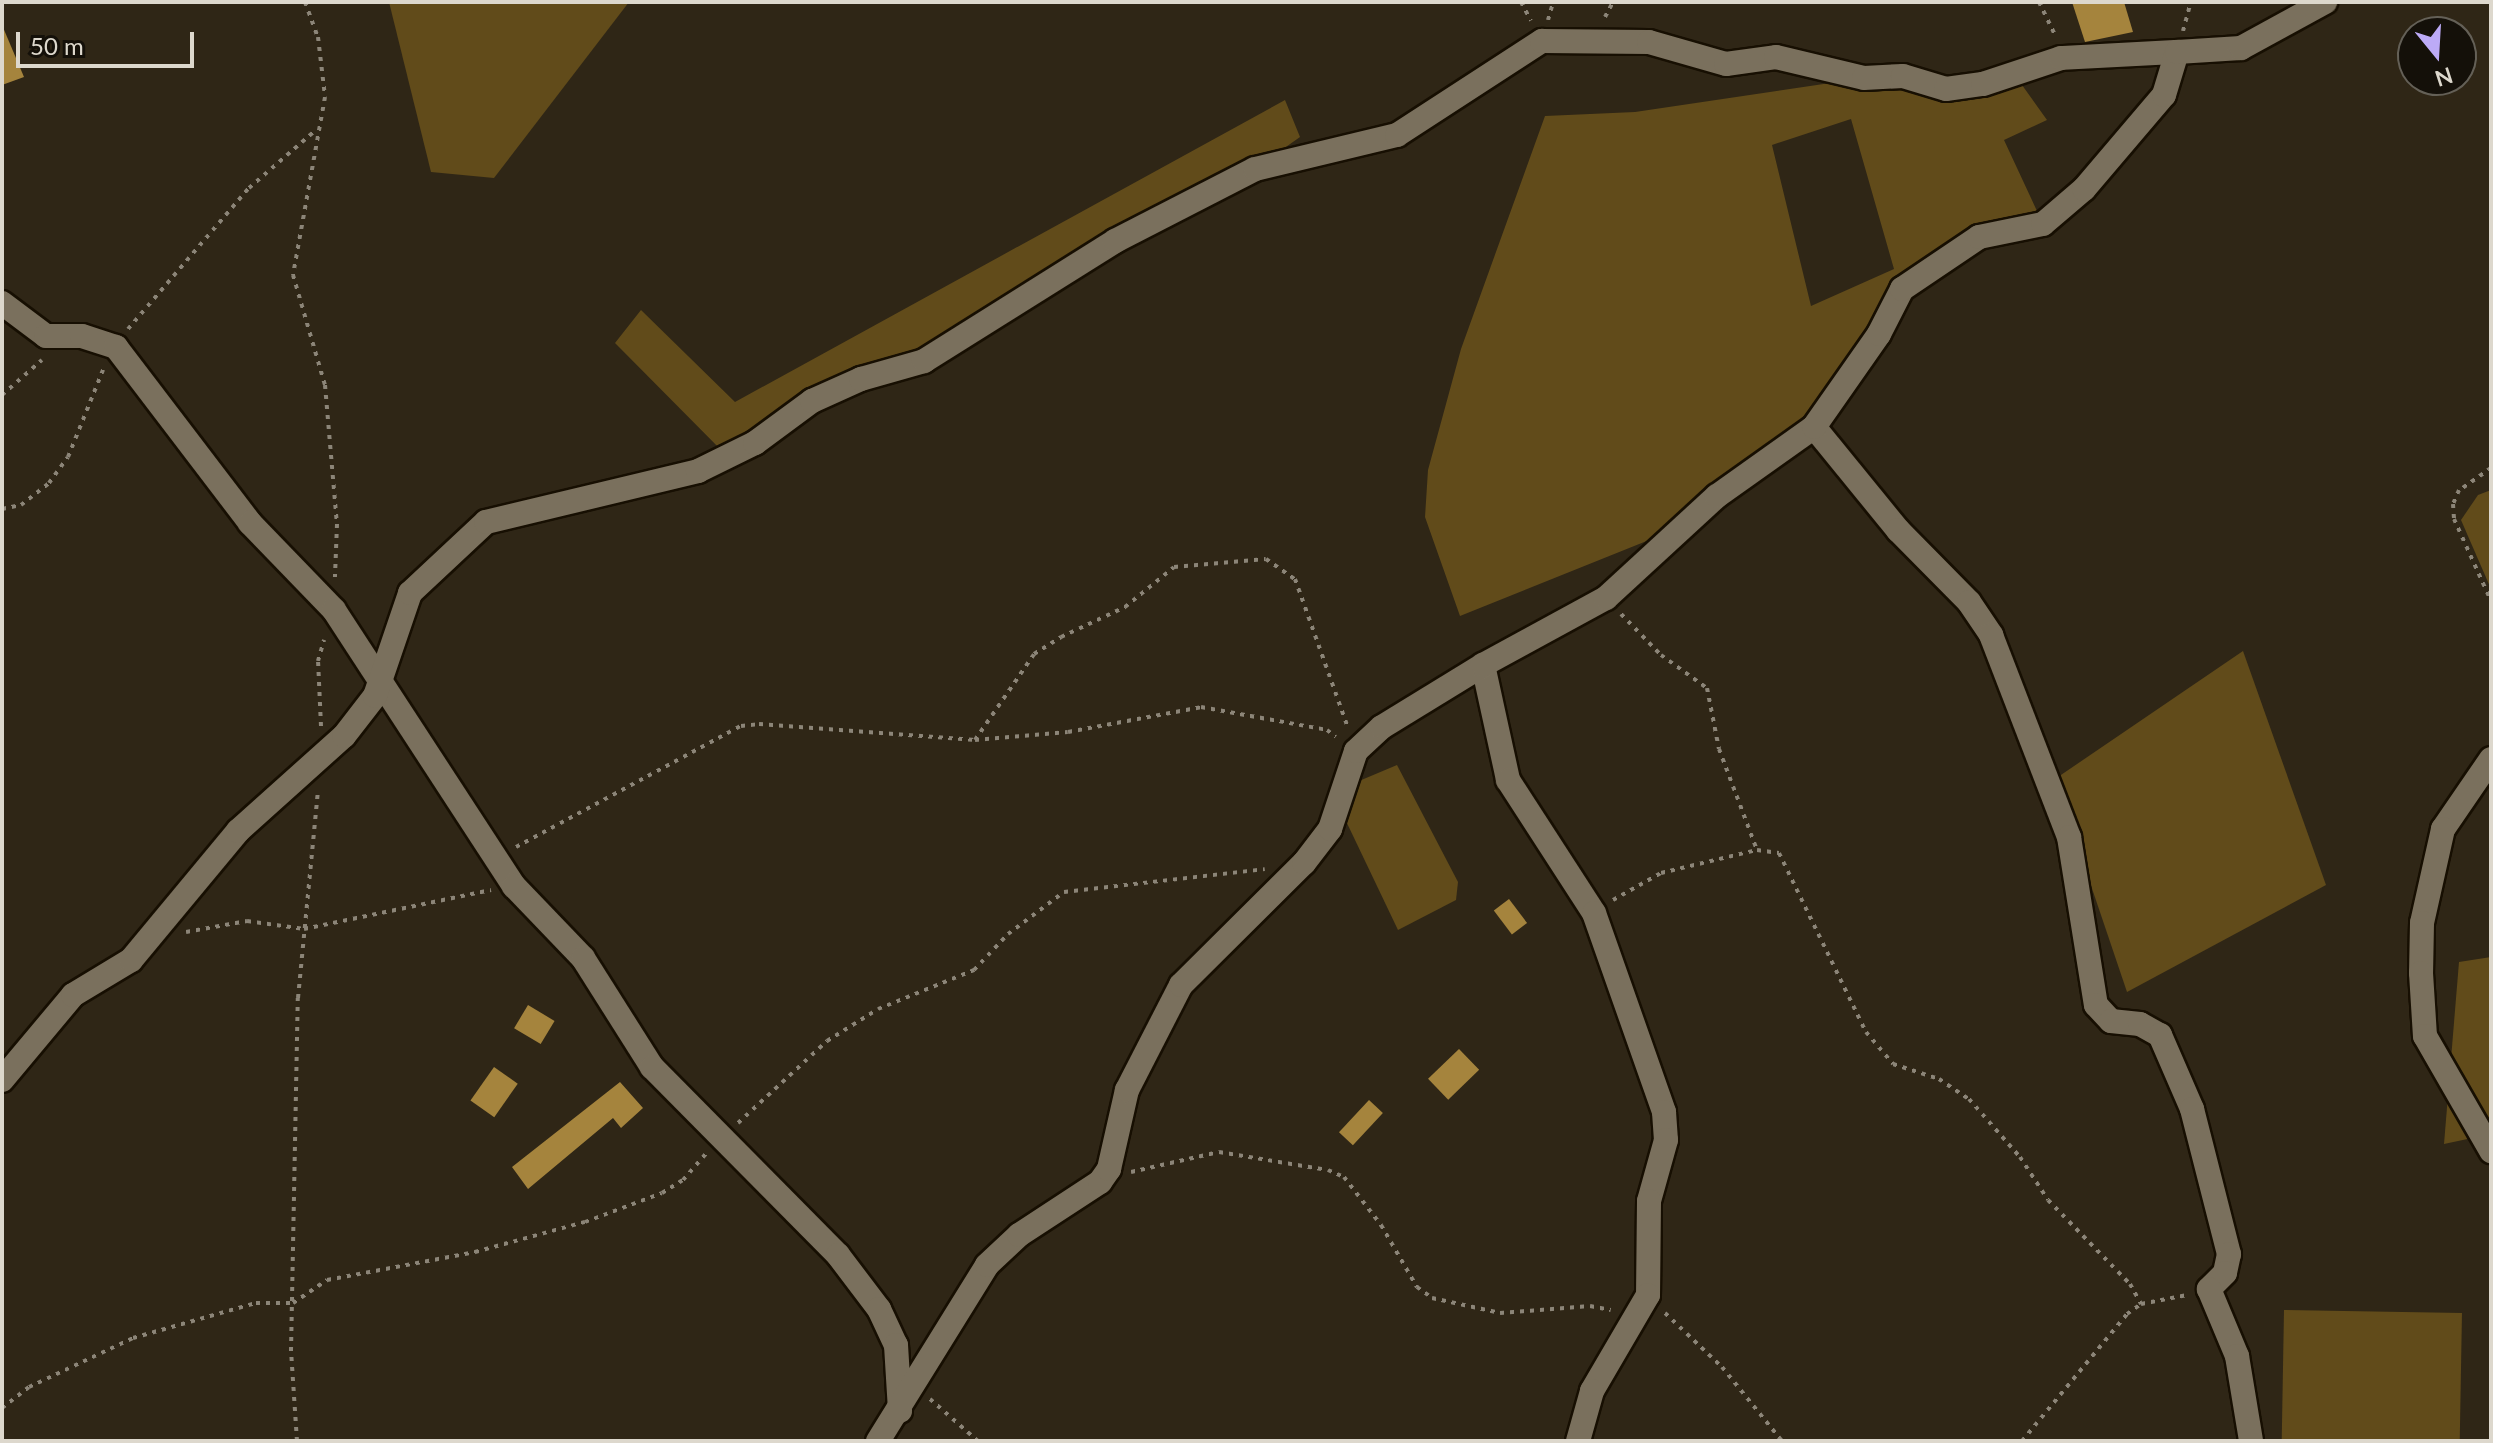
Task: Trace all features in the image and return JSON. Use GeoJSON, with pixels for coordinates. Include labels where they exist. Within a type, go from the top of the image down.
{"type":"FeatureCollection","features":[{"type":"Feature","properties":{"kind":"street"},"geometry":{"type":"LineString","coordinates":[[2,1080],[73,995],[131,960],[238,831],[316,766],[375,696],[410,593],[486,522],[698,471],[755,443],[812,401],[861,379],[924,361],[1115,241],[1255,169],[1397,135],[1542,41],[1649,42],[1726,64],[1776,57],[1864,78],[1903,76],[1946,89],[1983,84],[2061,58],[2241,48],[2325,2]]}},
{"type":"Feature","properties":{"kind":"street"},"geometry":{"type":"LineString","coordinates":[[878,1441],[900,1411],[987,1265],[1019,1235],[1100,1182],[1109,1169],[1127,1090],[1181,985],[1304,863],[1339,813],[1356,751],[1382,727],[1483,665],[1606,598],[1717,496],[1814,427],[1879,334],[1902,289],[1979,237],[2043,224],[2084,189],[2164,95],[2177,52]]}},
{"type":"Feature","properties":{"kind":"street"},"geometry":{"type":"LineString","coordinates":[[2,303],[46,336],[82,336],[114,349],[250,523],[334,610],[382,677],[514,886],[583,958],[652,1067],[838,1255],[879,1309],[896,1345],[900,1411]]}},
{"type":"Feature","properties":{"kind":"street"},"geometry":{"type":"LineString","coordinates":[[1814,427],[1898,530],[1969,602],[1991,635],[2069,837],[2096,1005],[2111,1021],[2140,1024],[2160,1035],[2192,1109],[2229,1254],[2225,1273],[2209,1289],[2237,1356],[2251,1441]]}},
{"type":"Feature","properties":{"kind":"street"},"geometry":{"type":"LineString","coordinates":[[1483,665],[1508,780],[1594,913],[1664,1112],[1666,1140],[1649,1201],[1643,1305],[1592,1391],[1578,1441]]}},
{"type":"Feature","properties":{"kind":"street"},"geometry":{"type":"LineString","coordinates":[[2491,759],[2443,829],[2422,923],[2421,973],[2425,1036],[2491,1151]]}},
{"type":"Feature","properties":{"kind":"path"},"geometry":{"type":"LineString","coordinates":[[297,1441],[293,1303],[304,929],[318,802],[316,766],[321,727],[318,661],[334,610],[337,524],[325,385],[293,275],[325,97],[318,37],[305,2]]}},
{"type":"Feature","properties":{"kind":"path"},"geometry":{"type":"LineString","coordinates":[[2039,2],[2051,18],[2061,58]]}},
{"type":"Feature","properties":{"kind":"path"},"geometry":{"type":"LineString","coordinates":[[2,509],[21,505],[49,483],[68,457],[114,349],[157,290],[249,188],[318,129]]}},
{"type":"Feature","properties":{"kind":"path"},"geometry":{"type":"LineString","coordinates":[[2,395],[35,365],[82,336]]}},
{"type":"Feature","properties":{"kind":"path"},"geometry":{"type":"LineString","coordinates":[[2491,468],[2459,490],[2453,504],[2454,519],[2491,601]]}},
{"type":"Feature","properties":{"kind":"path"},"geometry":{"type":"LineString","coordinates":[[975,740],[1034,654],[1061,637],[1125,607],[1174,567],[1266,559],[1295,579],[1356,751]]}},
{"type":"Feature","properties":{"kind":"path"},"geometry":{"type":"LineString","coordinates":[[1606,598],[1661,655],[1707,688],[1719,749],[1757,850]]}},
{"type":"Feature","properties":{"kind":"path"},"geometry":{"type":"LineString","coordinates":[[496,857],[741,726],[975,740],[1068,732],[1201,707],[1327,730],[1356,751]]}},
{"type":"Feature","properties":{"kind":"path"},"geometry":{"type":"LineString","coordinates":[[1594,913],[1661,873],[1757,850],[1779,853],[1866,1032],[1893,1064],[1939,1079],[1969,1099],[2028,1167],[2048,1200],[2130,1284],[2141,1304]]}},
{"type":"Feature","properties":{"kind":"path"},"geometry":{"type":"LineString","coordinates":[[2,1408],[29,1387],[133,1338],[256,1303],[293,1303],[327,1280],[475,1252],[662,1193],[683,1180],[720,1137],[827,1041],[887,1004],[974,970],[1008,934],[1064,892],[1304,863]]}},
{"type":"Feature","properties":{"kind":"path"},"geometry":{"type":"LineString","coordinates":[[179,934],[247,921],[304,929],[514,886]]}},
{"type":"Feature","properties":{"kind":"path"},"geometry":{"type":"LineString","coordinates":[[1100,1182],[1168,1159],[1219,1152],[1328,1170],[1344,1177],[1381,1225],[1417,1287],[1432,1298],[1500,1313],[1643,1305],[1722,1367],[1782,1441]]}},
{"type":"Feature","properties":{"kind":"path"},"geometry":{"type":"LineString","coordinates":[[2022,1441],[2118,1322],[2141,1304],[2209,1289]]}},
{"type":"Feature","properties":{"kind":"path"},"geometry":{"type":"LineString","coordinates":[[914,1384],[978,1441]]}},
{"type":"Feature","properties":{"kind":"shaded area"},"geometry":{"type":"Polygon","coordinates":[[[389,2],[629,2],[494,178],[431,172],[389,2]]]}},
{"type":"Feature","properties":{"kind":"shaded area"},"geometry":{"type":"Polygon","coordinates":[[[2012,71],[2047,120],[2004,140],[2043,224],[1979,237],[1902,289],[1822,418],[1684,526],[1460,616],[1425,517],[1428,470],[1461,349],[1545,116],[1635,112],[1864,78],[1946,89],[2012,71]],[[1851,119],[1772,145],[1811,306],[1894,269],[1851,119]]]}},
{"type":"Feature","properties":{"kind":"shaded area"},"geometry":{"type":"Polygon","coordinates":[[[1285,100],[1300,137],[1255,169],[924,361],[861,379],[728,457],[615,343],[641,310],[735,402],[1285,100]]]}},
{"type":"Feature","properties":{"kind":"shaded area"},"geometry":{"type":"Polygon","coordinates":[[[2491,490],[2491,589],[2461,520],[2478,495],[2491,490]]]}},
{"type":"Feature","properties":{"kind":"shaded area"},"geometry":{"type":"Polygon","coordinates":[[[2243,651],[2326,885],[2127,992],[2055,779],[2243,651]]]}},
{"type":"Feature","properties":{"kind":"shaded area"},"geometry":{"type":"Polygon","coordinates":[[[1397,765],[1458,882],[1456,900],[1398,930],[1345,819],[1359,781],[1397,765]]]}},
{"type":"Feature","properties":{"kind":"shaded area"},"geometry":{"type":"Polygon","coordinates":[[[2491,957],[2491,1134],[2444,1144],[2459,962],[2491,957]]]}},
{"type":"Feature","properties":{"kind":"shaded area"},"geometry":{"type":"Polygon","coordinates":[[[2284,1310],[2462,1313],[2460,1441],[2282,1441],[2284,1310]]]}},
{"type":"Feature","properties":{"kind":"building"},"geometry":{"type":"Polygon","coordinates":[[[2072,2],[2124,2],[2133,32],[2085,42],[2072,2]]]}},
{"type":"Feature","properties":{"kind":"building"},"geometry":{"type":"Polygon","coordinates":[[[2,25],[24,77],[2,85],[2,25]]]}},
{"type":"Feature","properties":{"kind":"building"},"geometry":{"type":"Polygon","coordinates":[[[1509,899],[1527,923],[1512,934],[1494,910],[1509,899]]]}},
{"type":"Feature","properties":{"kind":"building"},"geometry":{"type":"Polygon","coordinates":[[[528,1005],[555,1021],[541,1044],[514,1028],[528,1005]]]}},
{"type":"Feature","properties":{"kind":"building"},"geometry":{"type":"Polygon","coordinates":[[[1459,1049],[1479,1070],[1448,1100],[1428,1079],[1459,1049]]]}},
{"type":"Feature","properties":{"kind":"building"},"geometry":{"type":"Polygon","coordinates":[[[494,1067],[518,1084],[494,1117],[470,1101],[494,1067]]]}},
{"type":"Feature","properties":{"kind":"building"},"geometry":{"type":"Polygon","coordinates":[[[620,1082],[643,1108],[621,1128],[613,1118],[528,1189],[512,1167],[620,1082]]]}},
{"type":"Feature","properties":{"kind":"building"},"geometry":{"type":"Polygon","coordinates":[[[1369,1100],[1383,1113],[1353,1145],[1339,1132],[1369,1100]]]}}]}
